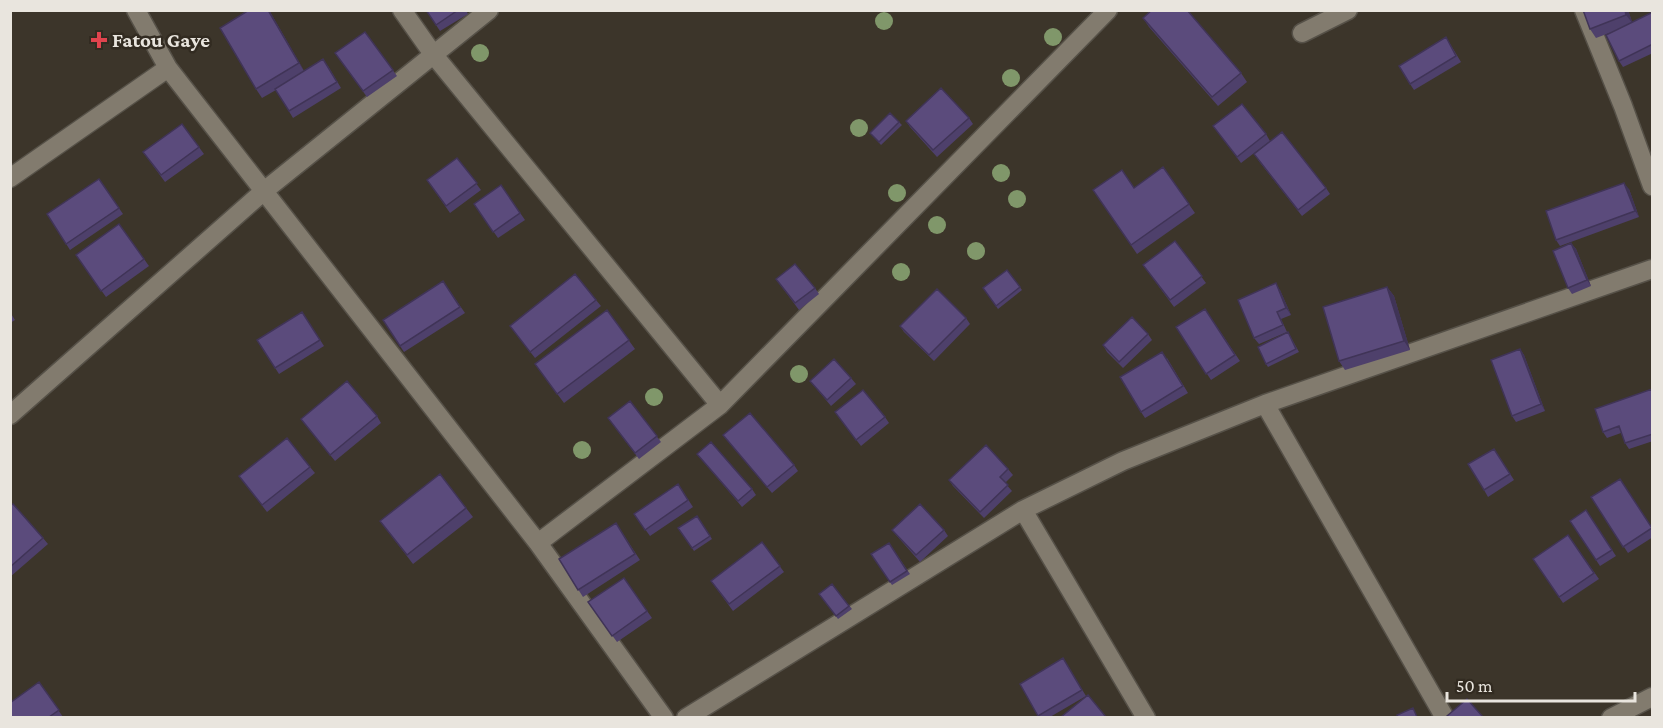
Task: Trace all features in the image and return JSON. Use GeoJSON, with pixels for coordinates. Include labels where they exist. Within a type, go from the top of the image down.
{"type":"FeatureCollection","features":[{"type":"Feature","properties":{"kind":"street"},"geometry":{"type":"LineString","coordinates":[[136,10],[168,68],[538,543],[664,717]]}},
{"type":"Feature","properties":{"kind":"street"},"geometry":{"type":"LineString","coordinates":[[402,10],[433,54],[720,405]]}},
{"type":"Feature","properties":{"kind":"street"},"geometry":{"type":"LineString","coordinates":[[10,414],[264,191],[489,10]]}},
{"type":"Feature","properties":{"kind":"street"},"geometry":{"type":"LineString","coordinates":[[538,543],[720,405],[1108,10]]}},
{"type":"Feature","properties":{"kind":"street"},"geometry":{"type":"LineString","coordinates":[[1302,33],[1348,10]]}},
{"type":"Feature","properties":{"kind":"street"},"geometry":{"type":"LineString","coordinates":[[1584,10],[1653,186]]}},
{"type":"Feature","properties":{"kind":"street"},"geometry":{"type":"LineString","coordinates":[[10,178],[168,68]]}},
{"type":"Feature","properties":{"kind":"street"},"geometry":{"type":"LineString","coordinates":[[686,717],[1023,510],[1123,461],[1265,404],[1653,269]]}},
{"type":"Feature","properties":{"kind":"street"},"geometry":{"type":"LineString","coordinates":[[1265,404],[1445,717]]}},
{"type":"Feature","properties":{"kind":"street"},"geometry":{"type":"LineString","coordinates":[[1023,510],[1146,717]]}},
{"type":"Feature","properties":{"kind":"street"},"geometry":{"type":"LineString","coordinates":[[1611,717],[1653,697]]}},
{"type":"Feature","properties":{"kind":"building"},"geometry":{"type":"Polygon","coordinates":[[[249,10],[268,10],[299,63],[256,89],[220,28],[249,10]]]}},
{"type":"Feature","properties":{"kind":"building"},"geometry":{"type":"Polygon","coordinates":[[[426,10],[458,10],[436,25],[426,10]]]}},
{"type":"Feature","properties":{"kind":"building"},"geometry":{"type":"Polygon","coordinates":[[[1152,10],[1187,10],[1241,73],[1212,97],[1143,18],[1152,10]]]}},
{"type":"Feature","properties":{"kind":"building"},"geometry":{"type":"Polygon","coordinates":[[[1583,10],[1625,10],[1626,15],[1590,29],[1583,10]]]}},
{"type":"Feature","properties":{"kind":"building"},"geometry":{"type":"Polygon","coordinates":[[[1653,12],[1653,44],[1619,61],[1606,35],[1653,12]]]}},
{"type":"Feature","properties":{"kind":"building"},"geometry":{"type":"Polygon","coordinates":[[[365,32],[393,70],[363,91],[335,53],[365,32]]]}},
{"type":"Feature","properties":{"kind":"building"},"geometry":{"type":"Polygon","coordinates":[[[1446,37],[1456,56],[1410,84],[1399,66],[1446,37]]]}},
{"type":"Feature","properties":{"kind":"building"},"geometry":{"type":"Polygon","coordinates":[[[323,59],[337,82],[289,111],[275,89],[323,59]]]}},
{"type":"Feature","properties":{"kind":"building"},"geometry":{"type":"Polygon","coordinates":[[[941,88],[969,118],[933,150],[906,121],[941,88]]]}},
{"type":"Feature","properties":{"kind":"building"},"geometry":{"type":"Polygon","coordinates":[[[1242,104],[1266,134],[1237,157],[1213,126],[1242,104]]]}},
{"type":"Feature","properties":{"kind":"building"},"geometry":{"type":"Polygon","coordinates":[[[890,113],[899,122],[879,142],[870,133],[890,113]]]}},
{"type":"Feature","properties":{"kind":"building"},"geometry":{"type":"Polygon","coordinates":[[[182,124],[199,147],[161,175],[143,152],[182,124]]]}},
{"type":"Feature","properties":{"kind":"building"},"geometry":{"type":"Polygon","coordinates":[[[1282,132],[1326,188],[1298,210],[1254,154],[1282,132]]]}},
{"type":"Feature","properties":{"kind":"building"},"geometry":{"type":"Polygon","coordinates":[[[457,158],[477,183],[446,206],[427,180],[457,158]]]}},
{"type":"Feature","properties":{"kind":"building"},"geometry":{"type":"Polygon","coordinates":[[[1163,167],[1189,204],[1131,245],[1093,190],[1122,170],[1134,188],[1163,167]]]}},
{"type":"Feature","properties":{"kind":"building"},"geometry":{"type":"Polygon","coordinates":[[[99,179],[119,208],[66,244],[47,214],[99,179]]]}},
{"type":"Feature","properties":{"kind":"building"},"geometry":{"type":"Polygon","coordinates":[[[1624,183],[1635,211],[1556,240],[1546,211],[1624,183]]]}},
{"type":"Feature","properties":{"kind":"building"},"geometry":{"type":"Polygon","coordinates":[[[501,185],[520,213],[493,232],[474,204],[501,185]]]}},
{"type":"Feature","properties":{"kind":"building"},"geometry":{"type":"Polygon","coordinates":[[[119,224],[144,259],[101,291],[76,255],[119,224]]]}},
{"type":"Feature","properties":{"kind":"building"},"geometry":{"type":"Polygon","coordinates":[[[1175,241],[1202,276],[1170,300],[1143,265],[1175,241]]]}},
{"type":"Feature","properties":{"kind":"building"},"geometry":{"type":"Polygon","coordinates":[[[1571,243],[1587,280],[1568,288],[1553,251],[1571,243]]]}},
{"type":"Feature","properties":{"kind":"building"},"geometry":{"type":"Polygon","coordinates":[[[795,264],[815,288],[795,303],[776,279],[795,264]]]}},
{"type":"Feature","properties":{"kind":"building"},"geometry":{"type":"Polygon","coordinates":[[[1007,270],[1020,287],[996,306],[983,288],[1007,270]]]}},
{"type":"Feature","properties":{"kind":"building"},"geometry":{"type":"Polygon","coordinates":[[[575,274],[596,300],[530,352],[510,326],[575,274]]]}},
{"type":"Feature","properties":{"kind":"building"},"geometry":{"type":"Polygon","coordinates":[[[443,281],[460,307],[400,346],[383,320],[443,281]]]}},
{"type":"Feature","properties":{"kind":"building"},"geometry":{"type":"Polygon","coordinates":[[[1276,283],[1286,308],[1277,312],[1283,325],[1254,338],[1238,300],[1276,283]]]}},
{"type":"Feature","properties":{"kind":"building"},"geometry":{"type":"Polygon","coordinates":[[[1387,287],[1404,341],[1339,361],[1323,307],[1387,287]]]}},
{"type":"Feature","properties":{"kind":"building"},"geometry":{"type":"Polygon","coordinates":[[[937,289],[966,318],[929,355],[900,326],[937,289]]]}},
{"type":"Feature","properties":{"kind":"building"},"geometry":{"type":"Polygon","coordinates":[[[1205,309],[1235,355],[1206,374],[1176,327],[1205,309]]]}},
{"type":"Feature","properties":{"kind":"building"},"geometry":{"type":"Polygon","coordinates":[[[607,310],[629,340],[557,394],[535,364],[607,310]]]}},
{"type":"Feature","properties":{"kind":"building"},"geometry":{"type":"Polygon","coordinates":[[[302,312],[320,340],[275,368],[257,340],[302,312]]]}},
{"type":"Feature","properties":{"kind":"building"},"geometry":{"type":"Polygon","coordinates":[[[1132,317],[1148,334],[1119,362],[1103,345],[1132,317]]]}},
{"type":"Feature","properties":{"kind":"building"},"geometry":{"type":"Polygon","coordinates":[[[1288,332],[1296,349],[1266,364],[1258,347],[1288,332]]]}},
{"type":"Feature","properties":{"kind":"building"},"geometry":{"type":"Polygon","coordinates":[[[1520,349],[1541,404],[1512,416],[1491,360],[1520,349]]]}},
{"type":"Feature","properties":{"kind":"building"},"geometry":{"type":"Polygon","coordinates":[[[1162,352],[1183,386],[1141,412],[1120,377],[1162,352]]]}},
{"type":"Feature","properties":{"kind":"building"},"geometry":{"type":"Polygon","coordinates":[[[834,359],[851,378],[827,400],[810,381],[834,359]]]}},
{"type":"Feature","properties":{"kind":"building"},"geometry":{"type":"Polygon","coordinates":[[[347,381],[377,416],[330,455],[301,419],[347,381]]]}},
{"type":"Feature","properties":{"kind":"building"},"geometry":{"type":"Polygon","coordinates":[[[1652,389],[1653,434],[1625,443],[1619,426],[1603,432],[1595,409],[1652,389]]]}},
{"type":"Feature","properties":{"kind":"building"},"geometry":{"type":"Polygon","coordinates":[[[863,390],[885,417],[856,440],[835,412],[863,390]]]}},
{"type":"Feature","properties":{"kind":"building"},"geometry":{"type":"Polygon","coordinates":[[[630,401],[657,436],[635,453],[608,418],[630,401]]]}},
{"type":"Feature","properties":{"kind":"building"},"geometry":{"type":"Polygon","coordinates":[[[750,413],[794,465],[767,487],[723,435],[750,413]]]}},
{"type":"Feature","properties":{"kind":"building"},"geometry":{"type":"Polygon","coordinates":[[[287,438],[310,467],[262,505],[239,476],[287,438]]]}},
{"type":"Feature","properties":{"kind":"building"},"geometry":{"type":"Polygon","coordinates":[[[711,442],[752,489],[738,501],[697,454],[711,442]]]}},
{"type":"Feature","properties":{"kind":"building"},"geometry":{"type":"Polygon","coordinates":[[[986,445],[1008,469],[1000,477],[1008,485],[980,512],[949,480],[986,445]]]}},
{"type":"Feature","properties":{"kind":"building"},"geometry":{"type":"Polygon","coordinates":[[[1494,449],[1510,474],[1484,490],[1468,464],[1494,449]]]}},
{"type":"Feature","properties":{"kind":"building"},"geometry":{"type":"Polygon","coordinates":[[[440,474],[466,508],[407,555],[380,521],[440,474]]]}},
{"type":"Feature","properties":{"kind":"building"},"geometry":{"type":"Polygon","coordinates":[[[1620,479],[1652,528],[1623,547],[1591,497],[1620,479]]]}},
{"type":"Feature","properties":{"kind":"building"},"geometry":{"type":"Polygon","coordinates":[[[678,484],[688,500],[645,530],[634,514],[678,484]]]}},
{"type":"Feature","properties":{"kind":"building"},"geometry":{"type":"Polygon","coordinates":[[[13,504],[43,538],[10,567],[10,506],[13,504]]]}},
{"type":"Feature","properties":{"kind":"building"},"geometry":{"type":"Polygon","coordinates":[[[920,504],[944,530],[916,555],[892,530],[920,504]]]}},
{"type":"Feature","properties":{"kind":"building"},"geometry":{"type":"Polygon","coordinates":[[[1586,510],[1612,550],[1596,560],[1570,521],[1586,510]]]}},
{"type":"Feature","properties":{"kind":"building"},"geometry":{"type":"Polygon","coordinates":[[[697,516],[710,536],[692,548],[678,528],[697,516]]]}},
{"type":"Feature","properties":{"kind":"building"},"geometry":{"type":"Polygon","coordinates":[[[616,523],[635,554],[578,590],[559,559],[616,523]]]}},
{"type":"Feature","properties":{"kind":"building"},"geometry":{"type":"Polygon","coordinates":[[[1568,535],[1594,573],[1559,597],[1533,559],[1568,535]]]}},
{"type":"Feature","properties":{"kind":"building"},"geometry":{"type":"Polygon","coordinates":[[[762,542],[780,566],[729,604],[711,581],[762,542]]]}},
{"type":"Feature","properties":{"kind":"building"},"geometry":{"type":"Polygon","coordinates":[[[889,543],[907,571],[890,582],[871,554],[889,543]]]}},
{"type":"Feature","properties":{"kind":"building"},"geometry":{"type":"Polygon","coordinates":[[[624,578],[647,611],[612,636],[588,602],[624,578]]]}},
{"type":"Feature","properties":{"kind":"building"},"geometry":{"type":"Polygon","coordinates":[[[832,584],[849,606],[836,616],[819,594],[832,584]]]}},
{"type":"Feature","properties":{"kind":"building"},"geometry":{"type":"Polygon","coordinates":[[[1063,658],[1082,690],[1038,716],[1020,684],[1063,658]]]}},
{"type":"Feature","properties":{"kind":"building"},"geometry":{"type":"Polygon","coordinates":[[[39,682],[59,710],[49,717],[10,717],[10,703],[39,682]]]}},
{"type":"Feature","properties":{"kind":"building"},"geometry":{"type":"Polygon","coordinates":[[[1088,695],[1106,717],[1061,717],[1088,695]]]}},
{"type":"Feature","properties":{"kind":"building"},"geometry":{"type":"Polygon","coordinates":[[[1467,699],[1483,717],[1447,716],[1467,699]]]}},
{"type":"Feature","properties":{"kind":"building"},"geometry":{"type":"Polygon","coordinates":[[[1413,708],[1417,717],[1398,717],[1397,715],[1413,708]]]}},
{"type":"Feature","properties":{"kind":"place","name":"Fatou Gaye"},"geometry":{"type":"Point","coordinates":[99,40]}}]}
